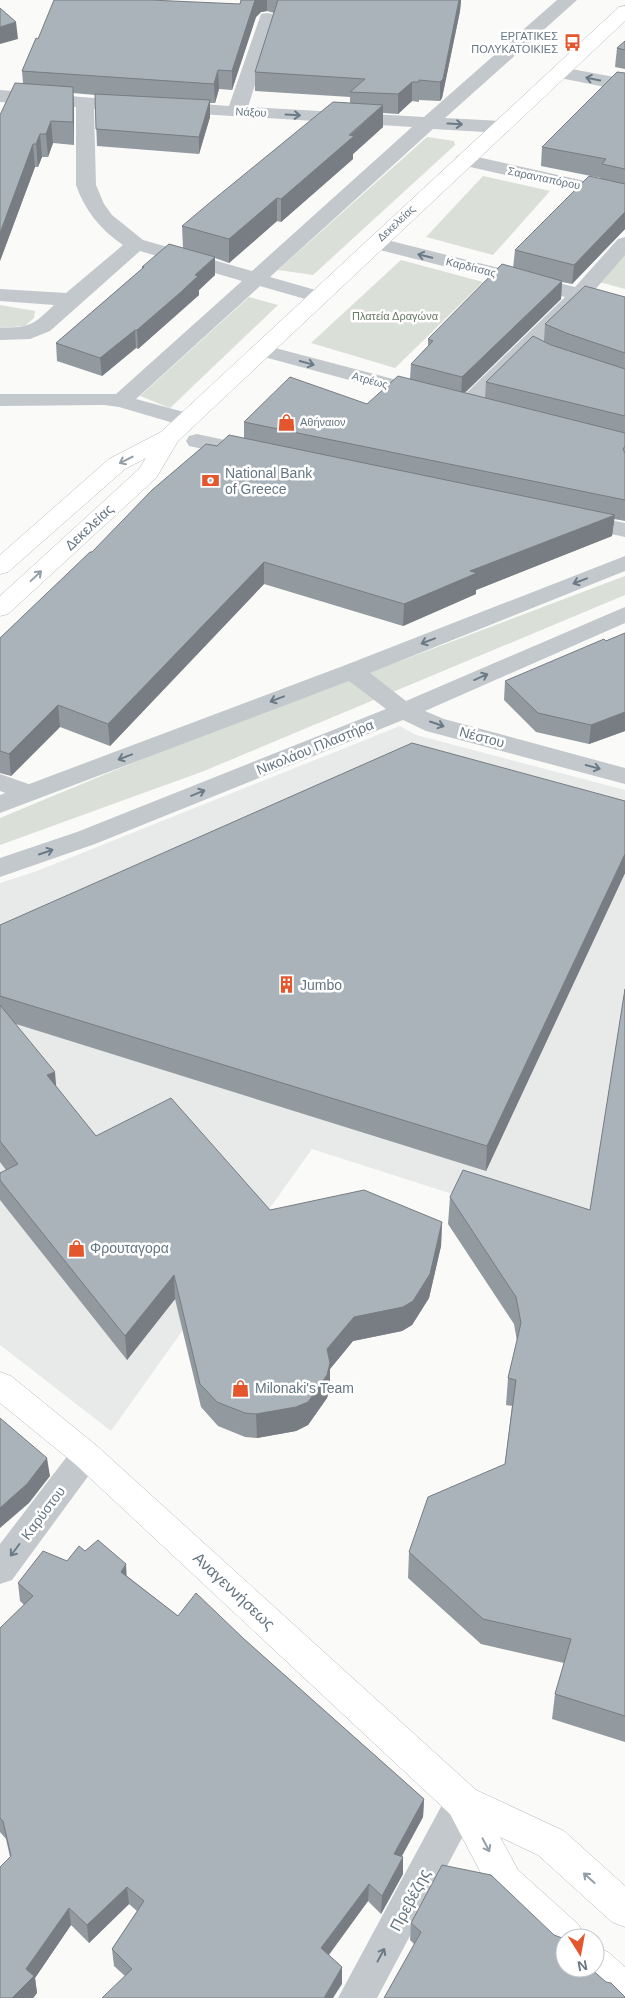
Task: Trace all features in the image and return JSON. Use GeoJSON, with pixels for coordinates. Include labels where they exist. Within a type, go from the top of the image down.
{"type":"FeatureCollection","features":[{"type":"Feature","properties":{"kind":"main road","name":"Δεκελείας"},"geometry":{"type":"LineString","coordinates":[[0,567],[117,464],[169,437],[464,160],[561,73],[625,11]]}},
{"type":"Feature","properties":{"kind":"main road","name":"Δεκελείας"},"geometry":{"type":"LineString","coordinates":[[0,610],[148,473],[169,437]]}},
{"type":"Feature","properties":{"kind":"main road","name":"Αναγεννήσεως"},"geometry":{"type":"LineString","coordinates":[[0,1385],[86,1455],[463,1802],[550,1843],[625,1910]]}},
{"type":"Feature","properties":{"kind":"main road","name":"Αναγεννήσεως"},"geometry":{"type":"LineString","coordinates":[[463,1802],[505,1882],[555,1928]]}},
{"type":"Feature","properties":{"kind":"main road"},"geometry":{"type":"LineString","coordinates":[[605,1974],[625,1992]]}},
{"type":"Feature","properties":{"kind":"street"},"geometry":{"type":"LineString","coordinates":[[121,401],[428,122],[568,0]]}},
{"type":"Feature","properties":{"kind":"street"},"geometry":{"type":"LineString","coordinates":[[237,111],[267,18]]}},
{"type":"Feature","properties":{"kind":"street"},"geometry":{"type":"LineString","coordinates":[[561,73],[625,85]]}},
{"type":"Feature","properties":{"kind":"street","name":"Νάξου"},"geometry":{"type":"LineString","coordinates":[[0,96],[85,103],[502,127]]}},
{"type":"Feature","properties":{"kind":"street"},"geometry":{"type":"LineString","coordinates":[[85,103],[86,185],[89,196],[100,215],[122,235],[136,244],[319,297]]}},
{"type":"Feature","properties":{"kind":"street","name":"Σαρανταπόρου"},"geometry":{"type":"LineString","coordinates":[[464,160],[625,196]]}},
{"type":"Feature","properties":{"kind":"street","name":"Καρδίτσας"},"geometry":{"type":"LineString","coordinates":[[375,243],[625,306]]}},
{"type":"Feature","properties":{"kind":"street"},"geometry":{"type":"LineString","coordinates":[[529,345],[579,295],[625,243]]}},
{"type":"Feature","properties":{"kind":"street"},"geometry":{"type":"LineString","coordinates":[[0,334],[30,333],[43,327],[71,300],[136,244]]}},
{"type":"Feature","properties":{"kind":"street"},"geometry":{"type":"LineString","coordinates":[[0,295],[71,300]]}},
{"type":"Feature","properties":{"kind":"street","name":"Ατρέως"},"geometry":{"type":"LineString","coordinates":[[260,350],[459,404],[529,345]]}},
{"type":"Feature","properties":{"kind":"street"},"geometry":{"type":"LineString","coordinates":[[0,400],[104,399],[121,401],[187,420]]}},
{"type":"Feature","properties":{"kind":"street"},"geometry":{"type":"LineString","coordinates":[[197,441],[275,457]]}},
{"type":"Feature","properties":{"kind":"street"},"geometry":{"type":"LineString","coordinates":[[557,516],[625,530]]}},
{"type":"Feature","properties":{"kind":"street"},"geometry":{"type":"LineString","coordinates":[[0,804],[352,671],[625,563]]}},
{"type":"Feature","properties":{"kind":"street","name":"Νικολάου Πλαστήρα"},"geometry":{"type":"LineString","coordinates":[[0,868],[86,838],[404,711],[625,614]]}},
{"type":"Feature","properties":{"kind":"street","name":"Νέστου"},"geometry":{"type":"LineString","coordinates":[[352,671],[404,711],[435,725],[625,776]]}},
{"type":"Feature","properties":{"kind":"street","name":"Καρύστου"},"geometry":{"type":"LineString","coordinates":[[0,1570],[86,1455]]}},
{"type":"Feature","properties":{"kind":"street","name":"Πρεβέζης"},"geometry":{"type":"LineString","coordinates":[[358,1998],[463,1802]]}},
{"type":"Feature","properties":{"kind":"lane"},"geometry":{"type":"LineString","coordinates":[[529,345],[549,355]]}},
{"type":"Feature","properties":{"kind":"lane"},"geometry":{"type":"LineString","coordinates":[[0,782],[28,793]]}},
{"type":"Feature","properties":{"kind":"shaded area"},"geometry":{"type":"Polygon","coordinates":[[[400,726],[416,735],[625,790],[625,996],[586,1237],[312,1149],[111,1431],[0,1345],[0,883],[37,871],[400,726]]]}},
{"type":"Feature","properties":{"kind":"green space"},"geometry":{"type":"Polygon","coordinates":[[[427,137],[454,141],[455,145],[313,275],[278,270],[427,137]]]}},
{"type":"Feature","properties":{"kind":"green space"},"geometry":{"type":"Polygon","coordinates":[[[483,176],[550,191],[493,255],[426,237],[483,176]]]}},
{"type":"Feature","properties":{"kind":"green space"},"geometry":{"type":"Polygon","coordinates":[[[625,251],[625,289],[599,282],[625,251]]]}},
{"type":"Feature","properties":{"kind":"green space","name":"Πλατεία Δραγώνα"},"geometry":{"type":"Polygon","coordinates":[[[401,260],[483,282],[395,368],[311,343],[401,260]]]}},
{"type":"Feature","properties":{"kind":"green space"},"geometry":{"type":"Polygon","coordinates":[[[249,297],[278,305],[170,408],[140,396],[249,297]]]}},
{"type":"Feature","properties":{"kind":"green space"},"geometry":{"type":"Polygon","coordinates":[[[0,305],[35,311],[34,318],[25,326],[0,328],[0,305]]]}},
{"type":"Feature","properties":{"kind":"green space"},"geometry":{"type":"Polygon","coordinates":[[[625,576],[625,595],[204,771],[0,845],[0,818],[147,757],[625,576]]]}},
{"type":"Feature","properties":{"kind":"building"},"geometry":{"type":"Polygon","coordinates":[[[54,0],[150,0],[240,4],[241,0],[255,0],[232,71],[218,70],[214,84],[22,71],[54,0]]]}},
{"type":"Feature","properties":{"kind":"building"},"geometry":{"type":"Polygon","coordinates":[[[278,0],[459,0],[443,79],[440,82],[419,80],[419,82],[412,82],[398,94],[350,92],[365,79],[255,72],[278,0]]]}},
{"type":"Feature","properties":{"kind":"building"},"geometry":{"type":"Polygon","coordinates":[[[0,8],[16,22],[0,27],[0,8]]]}},
{"type":"Feature","properties":{"kind":"building"},"geometry":{"type":"Polygon","coordinates":[[[625,41],[625,50],[617,48],[625,41]]]}},
{"type":"Feature","properties":{"kind":"building"},"geometry":{"type":"Polygon","coordinates":[[[617,72],[625,73],[625,169],[602,164],[606,159],[542,147],[617,72]]]}},
{"type":"Feature","properties":{"kind":"building"},"geometry":{"type":"Polygon","coordinates":[[[15,83],[73,87],[73,122],[51,121],[46,134],[40,134],[36,144],[33,144],[0,233],[0,115],[15,83]]]}},
{"type":"Feature","properties":{"kind":"building"},"geometry":{"type":"Polygon","coordinates":[[[95,94],[210,100],[199,137],[96,129],[95,94]]]}},
{"type":"Feature","properties":{"kind":"building"},"geometry":{"type":"Polygon","coordinates":[[[333,102],[383,105],[349,135],[354,136],[281,199],[277,198],[229,239],[182,226],[213,200],[333,102]]]}},
{"type":"Feature","properties":{"kind":"building"},"geometry":{"type":"Polygon","coordinates":[[[589,176],[625,184],[625,212],[574,265],[515,250],[589,176]]]}},
{"type":"Feature","properties":{"kind":"building"},"geometry":{"type":"Polygon","coordinates":[[[169,244],[215,257],[195,275],[198,276],[181,292],[137,330],[100,358],[56,343],[144,267],[142,267],[169,244]]]}},
{"type":"Feature","properties":{"kind":"building"},"geometry":{"type":"Polygon","coordinates":[[[502,264],[562,281],[462,377],[411,364],[433,341],[428,339],[502,264]]]}},
{"type":"Feature","properties":{"kind":"building"},"geometry":{"type":"Polygon","coordinates":[[[585,286],[625,297],[625,353],[545,324],[585,286]]]}},
{"type":"Feature","properties":{"kind":"building"},"geometry":{"type":"Polygon","coordinates":[[[533,336],[551,345],[625,369],[625,416],[486,382],[533,336]]]}},
{"type":"Feature","properties":{"kind":"building"},"geometry":{"type":"Polygon","coordinates":[[[398,376],[625,433],[625,446],[623,449],[625,453],[625,500],[244,422],[290,377],[367,404],[398,376]]]}},
{"type":"Feature","properties":{"kind":"building"},"geometry":{"type":"Polygon","coordinates":[[[229,435],[615,515],[470,571],[477,573],[404,604],[264,562],[108,724],[58,705],[9,754],[0,751],[0,638],[92,552],[152,490],[206,444],[217,446],[229,435]]]}},
{"type":"Feature","properties":{"kind":"building"},"geometry":{"type":"Polygon","coordinates":[[[625,633],[625,712],[591,725],[538,713],[505,681],[604,639],[606,641],[625,633]]]}},
{"type":"Feature","properties":{"kind":"building","name":"Jumbo"},"geometry":{"type":"Polygon","coordinates":[[[412,743],[625,801],[625,854],[487,1146],[0,996],[0,925],[412,743]]]}},
{"type":"Feature","properties":{"kind":"building"},"geometry":{"type":"Polygon","coordinates":[[[625,989],[625,1716],[555,1694],[571,1639],[483,1619],[409,1552],[428,1497],[505,1464],[516,1380],[508,1378],[521,1323],[516,1297],[450,1197],[463,1170],[590,1210],[625,989]]]}},
{"type":"Feature","properties":{"kind":"building"},"geometry":{"type":"Polygon","coordinates":[[[0,1005],[55,1072],[47,1075],[96,1136],[171,1098],[270,1210],[364,1190],[442,1222],[430,1274],[413,1301],[403,1307],[354,1317],[327,1349],[330,1363],[327,1375],[308,1402],[296,1407],[256,1414],[245,1413],[217,1402],[200,1384],[174,1275],[125,1336],[0,1180],[0,1173],[18,1164],[0,1141],[0,1005]]]}},
{"type":"Feature","properties":{"kind":"building"},"geometry":{"type":"Polygon","coordinates":[[[0,1418],[47,1458],[27,1484],[0,1508],[0,1418]]]}},
{"type":"Feature","properties":{"kind":"building"},"geometry":{"type":"Polygon","coordinates":[[[98,1540],[126,1564],[121,1572],[178,1616],[196,1593],[244,1639],[424,1799],[394,1854],[403,1857],[382,1896],[369,1884],[321,1948],[342,1967],[324,1998],[102,1998],[132,1969],[112,1949],[144,1901],[127,1887],[87,1925],[69,1908],[26,1969],[34,1976],[12,1998],[0,1998],[0,1867],[11,1856],[3,1821],[0,1818],[0,1628],[33,1596],[18,1583],[43,1551],[67,1561],[79,1546],[85,1551],[98,1540]]]}},
{"type":"Feature","properties":{"kind":"building"},"geometry":{"type":"Polygon","coordinates":[[[442,1865],[491,1875],[555,1935],[555,1978],[601,1978],[611,1983],[625,1998],[384,1998],[421,1932],[411,1923],[442,1865]]]}},
{"type":"Feature","properties":{"kind":"place","name":"ΕΡΓΑΤΙΚΕΣ ΠΟΛΥΚΑΤΟΙΚΙΕΣ"},"geometry":{"type":"Point","coordinates":[572,42]}},
{"type":"Feature","properties":{"kind":"place","name":"Αθήναιον"},"geometry":{"type":"Point","coordinates":[286,422]}},
{"type":"Feature","properties":{"kind":"place","name":"National Bank of Greece"},"geometry":{"type":"Point","coordinates":[211,481]}},
{"type":"Feature","properties":{"kind":"place","name":"Jumbo"},"geometry":{"type":"Point","coordinates":[286,985]}},
{"type":"Feature","properties":{"kind":"place","name":"Φρουταγορα"},"geometry":{"type":"Point","coordinates":[76,1248]}},
{"type":"Feature","properties":{"kind":"place","name":"Milonaki's Team"},"geometry":{"type":"Point","coordinates":[241,1388]}}]}
